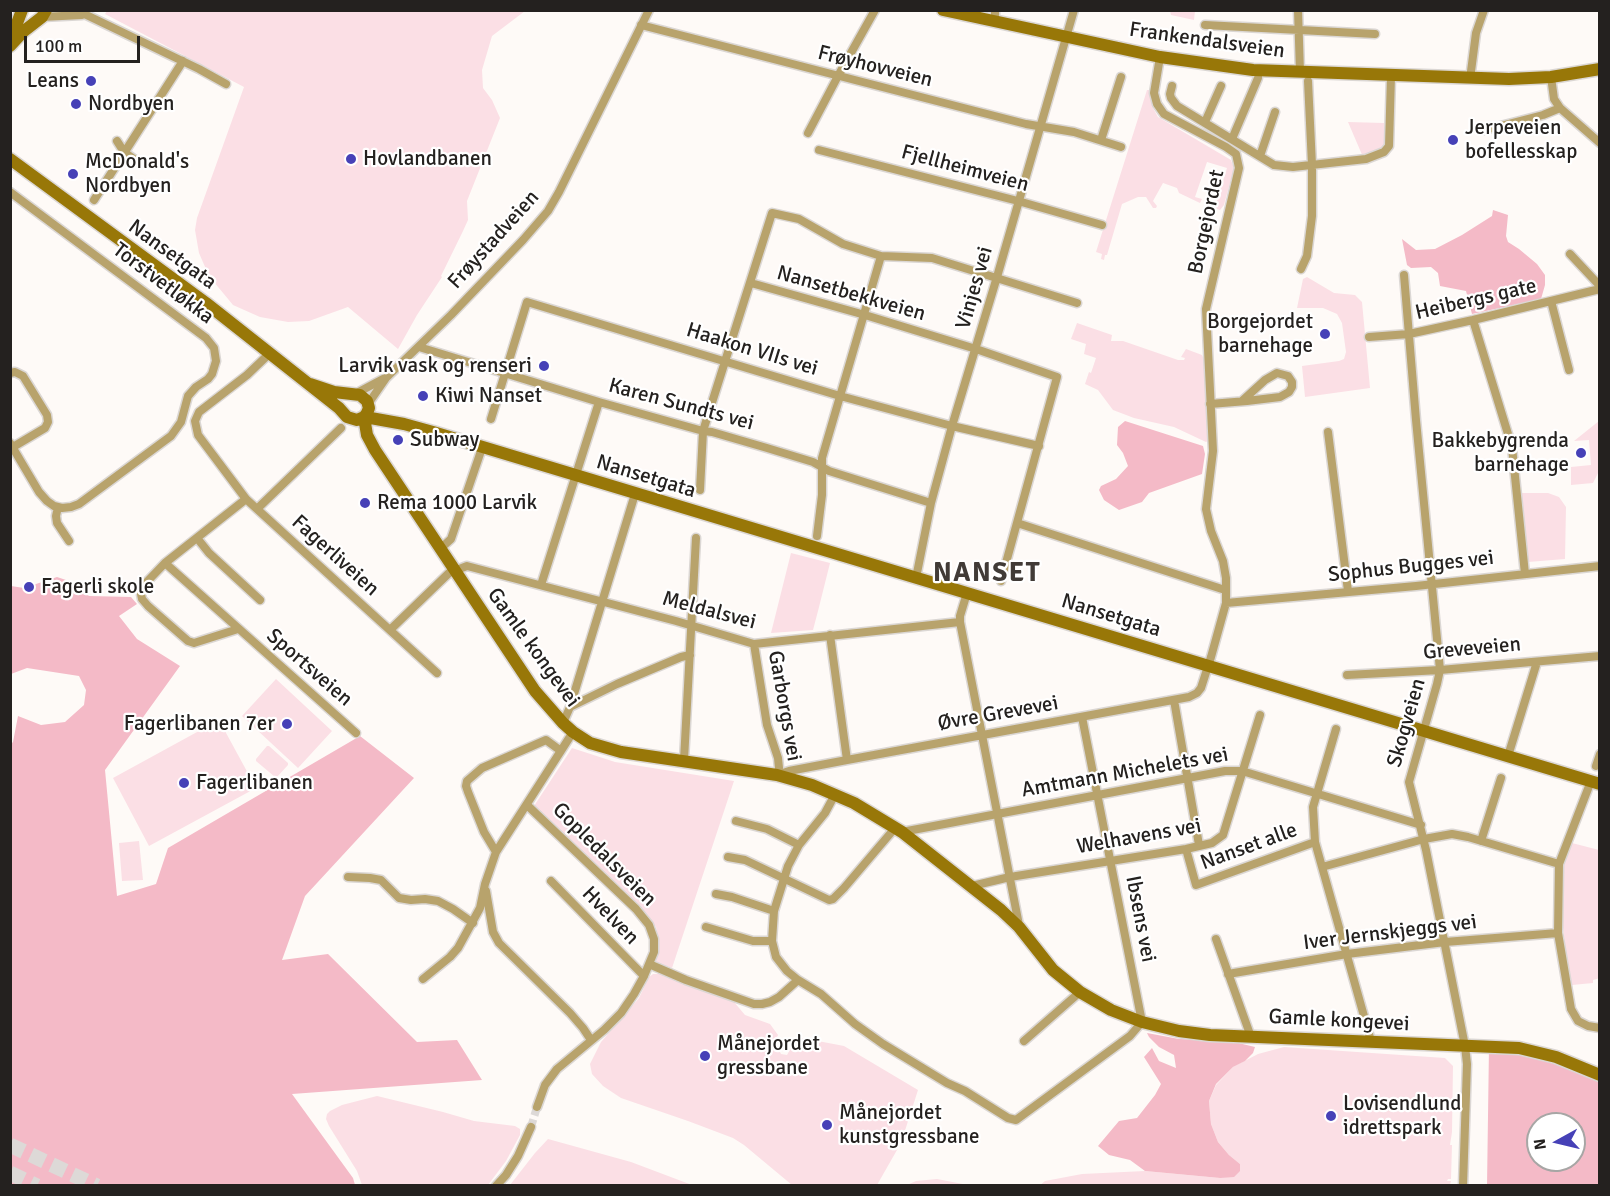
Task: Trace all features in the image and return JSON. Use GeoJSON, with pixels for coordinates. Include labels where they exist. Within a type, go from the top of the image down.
{"type":"FeatureCollection","features":[{"type":"Feature","properties":{"kind":"main road"},"geometry":{"type":"LineString","coordinates":[[22,10],[30,19],[43,15]]}},
{"type":"Feature","properties":{"kind":"main road"},"geometry":{"type":"LineString","coordinates":[[10,36],[22,10]]}},
{"type":"Feature","properties":{"kind":"main road","name":"Frankendalsveien"},"geometry":{"type":"LineString","coordinates":[[943,10],[995,16],[1065,38],[1160,57],[1304,77],[1391,76],[1509,79],[1599,69]]}},
{"type":"Feature","properties":{"kind":"main road"},"geometry":{"type":"LineString","coordinates":[[10,46],[18,36],[43,15]]}},
{"type":"Feature","properties":{"kind":"main road","name":"Nansetgata"},"geometry":{"type":"LineString","coordinates":[[10,159],[206,303],[310,384],[345,420]]}},
{"type":"Feature","properties":{"kind":"main road","name":"Nansetgata"},"geometry":{"type":"LineString","coordinates":[[310,384],[334,392],[353,394]]}},
{"type":"Feature","properties":{"kind":"main road"},"geometry":{"type":"LineString","coordinates":[[353,394],[365,398],[368,404],[364,417],[357,420],[345,420],[343,403],[345,399],[353,394]]}},
{"type":"Feature","properties":{"kind":"main road","name":"Nansetgata"},"geometry":{"type":"LineString","coordinates":[[368,404],[404,424]]}},
{"type":"Feature","properties":{"kind":"main road","name":"Nansetgata"},"geometry":{"type":"LineString","coordinates":[[364,417],[404,424],[1595,783]]}},
{"type":"Feature","properties":{"kind":"main road","name":"Gamle kongevei"},"geometry":{"type":"LineString","coordinates":[[364,417],[368,435],[375,450],[535,691],[563,723],[590,743],[606,748],[777,775],[833,793],[899,830],[1002,910],[1019,927],[1053,970],[1080,992],[1111,1010],[1142,1022],[1187,1032],[1519,1048],[1556,1057],[1599,1075]]}},
{"type":"Feature","properties":{"kind":"main road","name":"Gamle kongevei"},"geometry":{"type":"LineString","coordinates":[[345,420],[375,450]]}},
{"type":"Feature","properties":{"kind":"street"},"geometry":{"type":"LineString","coordinates":[[76,10],[226,84]]}},
{"type":"Feature","properties":{"kind":"street","name":"Frøystadveien"},"geometry":{"type":"LineString","coordinates":[[368,404],[386,378],[524,240],[548,211],[649,10]]}},
{"type":"Feature","properties":{"kind":"street"},"geometry":{"type":"LineString","coordinates":[[808,133],[875,10]]}},
{"type":"Feature","properties":{"kind":"street","name":"Vinjes vei"},"geometry":{"type":"LineString","coordinates":[[916,578],[931,503],[952,426],[1074,10]]}},
{"type":"Feature","properties":{"kind":"street"},"geometry":{"type":"LineString","coordinates":[[1298,10],[1312,165],[1312,216],[1307,256],[1301,269]]}},
{"type":"Feature","properties":{"kind":"street"},"geometry":{"type":"LineString","coordinates":[[1470,79],[1476,33],[1484,10]]}},
{"type":"Feature","properties":{"kind":"street"},"geometry":{"type":"LineString","coordinates":[[43,15],[89,16]]}},
{"type":"Feature","properties":{"kind":"street","name":"Frøyhovveien"},"geometry":{"type":"LineString","coordinates":[[641,25],[1040,126],[1074,132],[1121,147]]}},
{"type":"Feature","properties":{"kind":"street"},"geometry":{"type":"LineString","coordinates":[[1205,25],[1375,34]]}},
{"type":"Feature","properties":{"kind":"street","name":"Borgejordet"},"geometry":{"type":"LineString","coordinates":[[1160,57],[1154,93],[1156,104],[1164,114],[1227,147],[1236,154],[1239,168],[1206,309],[1213,451],[1206,509],[1211,531],[1223,561],[1226,578],[1226,603],[1208,666]]}},
{"type":"Feature","properties":{"kind":"street"},"geometry":{"type":"LineString","coordinates":[[94,200],[183,61]]}},
{"type":"Feature","properties":{"kind":"street"},"geometry":{"type":"LineString","coordinates":[[1101,140],[1121,76]]}},
{"type":"Feature","properties":{"kind":"street"},"geometry":{"type":"LineString","coordinates":[[1172,86],[1170,94],[1173,102],[1274,165],[1293,167],[1366,159],[1384,152],[1389,146],[1391,76]]}},
{"type":"Feature","properties":{"kind":"street"},"geometry":{"type":"LineString","coordinates":[[1551,76],[1554,99],[1560,108],[1599,143]]}},
{"type":"Feature","properties":{"kind":"street"},"geometry":{"type":"LineString","coordinates":[[1232,139],[1258,78]]}},
{"type":"Feature","properties":{"kind":"street"},"geometry":{"type":"LineString","coordinates":[[1205,122],[1221,87]]}},
{"type":"Feature","properties":{"kind":"street"},"geometry":{"type":"LineString","coordinates":[[1485,130],[1543,115],[1560,108]]}},
{"type":"Feature","properties":{"kind":"street"},"geometry":{"type":"LineString","coordinates":[[1260,156],[1275,112]]}},
{"type":"Feature","properties":{"kind":"street"},"geometry":{"type":"LineString","coordinates":[[117,141],[124,152],[138,162]]}},
{"type":"Feature","properties":{"kind":"street","name":"Fjellheimveien"},"geometry":{"type":"LineString","coordinates":[[819,150],[1102,225]]}},
{"type":"Feature","properties":{"kind":"street","name":"Torstvetløkka"},"geometry":{"type":"LineString","coordinates":[[10,192],[206,338],[214,348],[216,357],[216,367],[212,374],[188,396],[181,422],[171,436],[79,504],[58,507]]}},
{"type":"Feature","properties":{"kind":"street"},"geometry":{"type":"LineString","coordinates":[[700,490],[703,431],[772,213],[799,219],[843,244],[881,255],[932,258],[1077,303]]}},
{"type":"Feature","properties":{"kind":"street"},"geometry":{"type":"LineString","coordinates":[[817,536],[822,495],[822,458],[881,255]]}},
{"type":"Feature","properties":{"kind":"street"},"geometry":{"type":"LineString","coordinates":[[1570,255],[1599,287]]}},
{"type":"Feature","properties":{"kind":"street","name":"Skogveien"},"geometry":{"type":"LineString","coordinates":[[1404,276],[1440,670],[1409,782],[1424,839],[1465,1046],[1467,1064],[1463,1185]]}},
{"type":"Feature","properties":{"kind":"street","name":"Nansetbekkveien"},"geometry":{"type":"LineString","coordinates":[[751,284],[865,315],[1057,377],[1039,446]]}},
{"type":"Feature","properties":{"kind":"street","name":"Heibergs gate"},"geometry":{"type":"LineString","coordinates":[[1408,334],[1551,301],[1599,287]]}},
{"type":"Feature","properties":{"kind":"street","name":"Heibergs gate"},"geometry":{"type":"LineString","coordinates":[[1551,301],[1569,370]]}},
{"type":"Feature","properties":{"kind":"street","name":"Haakon VIIs vei"},"geometry":{"type":"LineString","coordinates":[[505,372],[527,302],[840,396],[952,426],[1039,446]]}},
{"type":"Feature","properties":{"kind":"street"},"geometry":{"type":"LineString","coordinates":[[1473,320],[1512,447],[1525,574]]}},
{"type":"Feature","properties":{"kind":"street"},"geometry":{"type":"LineString","coordinates":[[1369,337],[1408,334]]}},
{"type":"Feature","properties":{"kind":"street","name":"Karen Sundts vei"},"geometry":{"type":"LineString","coordinates":[[419,347],[599,402],[813,462],[829,471],[931,503]]}},
{"type":"Feature","properties":{"kind":"street","name":"Fagerliveien"},"geometry":{"type":"LineString","coordinates":[[269,354],[247,375],[199,412],[195,421],[198,435],[246,499],[437,674]]}},
{"type":"Feature","properties":{"kind":"street"},"geometry":{"type":"LineString","coordinates":[[10,373],[15,372],[23,376],[47,415],[48,422],[45,428],[12,445],[40,493],[47,501],[58,507],[57,522],[69,542]]}},
{"type":"Feature","properties":{"kind":"street"},"geometry":{"type":"LineString","coordinates":[[491,419],[505,372]]}},
{"type":"Feature","properties":{"kind":"street"},"geometry":{"type":"LineString","coordinates":[[1210,404],[1242,401],[1280,397],[1289,392],[1292,382],[1288,376],[1277,373],[1265,380],[1242,401]]}},
{"type":"Feature","properties":{"kind":"street","name":"Frøystadveien"},"geometry":{"type":"LineString","coordinates":[[353,394],[386,378]]}},
{"type":"Feature","properties":{"kind":"street"},"geometry":{"type":"LineString","coordinates":[[541,585],[599,402]]}},
{"type":"Feature","properties":{"kind":"street"},"geometry":{"type":"LineString","coordinates":[[257,509],[345,420]]}},
{"type":"Feature","properties":{"kind":"street"},"geometry":{"type":"LineString","coordinates":[[1328,432],[1348,591]]}},
{"type":"Feature","properties":{"kind":"street"},"geometry":{"type":"LineString","coordinates":[[1001,581],[1039,446]]}},
{"type":"Feature","properties":{"kind":"street"},"geometry":{"type":"LineString","coordinates":[[440,549],[451,539],[482,448]]}},
{"type":"Feature","properties":{"kind":"street"},"geometry":{"type":"LineString","coordinates":[[563,723],[570,707],[636,494]]}},
{"type":"Feature","properties":{"kind":"street","name":"Sportsveien"},"geometry":{"type":"LineString","coordinates":[[238,629],[194,643],[188,641],[148,606],[142,599],[140,589],[165,563],[246,499]]}},
{"type":"Feature","properties":{"kind":"street"},"geometry":{"type":"LineString","coordinates":[[1017,523],[1222,589]]}},
{"type":"Feature","properties":{"kind":"street","name":"Sportsveien"},"geometry":{"type":"LineString","coordinates":[[197,538],[220,564],[261,600]]}},
{"type":"Feature","properties":{"kind":"street"},"geometry":{"type":"LineString","coordinates":[[684,760],[696,538]]}},
{"type":"Feature","properties":{"kind":"street","name":"Sportsveien"},"geometry":{"type":"LineString","coordinates":[[165,563],[356,733]]}},
{"type":"Feature","properties":{"kind":"street","name":"Meldalsvei"},"geometry":{"type":"LineString","coordinates":[[454,570],[467,566],[754,644],[960,622]]}},
{"type":"Feature","properties":{"kind":"street","name":"Sophus Bugges vei"},"geometry":{"type":"LineString","coordinates":[[1226,603],[1599,566]]}},
{"type":"Feature","properties":{"kind":"street"},"geometry":{"type":"LineString","coordinates":[[390,630],[454,570]]}},
{"type":"Feature","properties":{"kind":"street"},"geometry":{"type":"LineString","coordinates":[[967,593],[960,622],[1019,927]]}},
{"type":"Feature","properties":{"kind":"street"},"geometry":{"type":"LineString","coordinates":[[830,635],[847,760]]}},
{"type":"Feature","properties":{"kind":"street","name":"Garborgs vei"},"geometry":{"type":"LineString","coordinates":[[754,644],[767,725],[778,758],[777,775]]}},
{"type":"Feature","properties":{"kind":"street"},"geometry":{"type":"LineString","coordinates":[[570,707],[638,675],[690,655]]}},
{"type":"Feature","properties":{"kind":"street","name":"Greveveien"},"geometry":{"type":"LineString","coordinates":[[1347,675],[1440,670],[1599,656]]}},
{"type":"Feature","properties":{"kind":"street"},"geometry":{"type":"LineString","coordinates":[[1508,756],[1537,662]]}},
{"type":"Feature","properties":{"kind":"street","name":"Øvre Grevevei"},"geometry":{"type":"LineString","coordinates":[[777,775],[1189,697],[1201,688],[1208,666]]}},
{"type":"Feature","properties":{"kind":"street"},"geometry":{"type":"LineString","coordinates":[[1174,700],[1199,846]]}},
{"type":"Feature","properties":{"kind":"street","name":"Welhavens vei"},"geometry":{"type":"LineString","coordinates":[[972,886],[1010,877],[1212,843],[1223,835],[1260,715]]}},
{"type":"Feature","properties":{"kind":"street","name":"Ibsens vei"},"geometry":{"type":"LineString","coordinates":[[1082,717],[1142,1022]]}},
{"type":"Feature","properties":{"kind":"street"},"geometry":{"type":"LineString","coordinates":[[1336,729],[1316,794],[1313,816],[1315,842],[1371,1041]]}},
{"type":"Feature","properties":{"kind":"street"},"geometry":{"type":"LineString","coordinates":[[423,979],[458,948],[480,908],[496,852],[573,732]]}},
{"type":"Feature","properties":{"kind":"street"},"geometry":{"type":"LineString","coordinates":[[496,852],[484,832],[466,786],[467,781],[482,768],[546,740],[561,751]]}},
{"type":"Feature","properties":{"kind":"street"},"geometry":{"type":"LineString","coordinates":[[1596,766],[1599,754]]}},
{"type":"Feature","properties":{"kind":"street","name":"Amtmann Michelets vei"},"geometry":{"type":"LineString","coordinates":[[899,830],[1225,771],[1242,771],[1421,825]]}},
{"type":"Feature","properties":{"kind":"street"},"geometry":{"type":"LineString","coordinates":[[1482,841],[1501,778]]}},
{"type":"Feature","properties":{"kind":"street"},"geometry":{"type":"LineString","coordinates":[[1595,783],[1559,864],[1558,933],[1571,1009],[1578,1021],[1599,1028]]}},
{"type":"Feature","properties":{"kind":"street"},"geometry":{"type":"LineString","coordinates":[[833,793],[825,813],[799,845],[788,866],[774,911],[772,941],[776,957],[787,971],[821,994],[855,1024],[940,1079],[965,1091],[1008,1118],[1016,1120],[1130,1036],[1142,1022]]}},
{"type":"Feature","properties":{"kind":"street","name":"Gopledalsveien"},"geometry":{"type":"LineString","coordinates":[[527,805],[644,918],[654,939],[654,952],[644,976],[621,1013],[557,1069],[545,1085],[537,1107]]}},
{"type":"Feature","properties":{"kind":"street"},"geometry":{"type":"LineString","coordinates":[[736,822],[766,829],[799,845]]}},
{"type":"Feature","properties":{"kind":"street"},"geometry":{"type":"LineString","coordinates":[[728,857],[745,860],[829,900],[839,894],[899,830]]}},
{"type":"Feature","properties":{"kind":"street"},"geometry":{"type":"LineString","coordinates":[[1322,867],[1424,839],[1452,834],[1559,864]]}},
{"type":"Feature","properties":{"kind":"street","name":"Nanset alle"},"geometry":{"type":"LineString","coordinates":[[1186,849],[1196,885],[1315,842]]}},
{"type":"Feature","properties":{"kind":"street"},"geometry":{"type":"LineString","coordinates":[[348,878],[381,880],[399,898],[438,901],[473,923]]}},
{"type":"Feature","properties":{"kind":"street","name":"Hvelven"},"geometry":{"type":"LineString","coordinates":[[551,881],[644,976]]}},
{"type":"Feature","properties":{"kind":"street"},"geometry":{"type":"LineString","coordinates":[[485,884],[495,938],[504,950],[570,1013],[591,1040]]}},
{"type":"Feature","properties":{"kind":"street"},"geometry":{"type":"LineString","coordinates":[[716,894],[774,911]]}},
{"type":"Feature","properties":{"kind":"street"},"geometry":{"type":"LineString","coordinates":[[706,927],[753,941],[772,941]]}},
{"type":"Feature","properties":{"kind":"street","name":"Iver Jernskjeggs vei"},"geometry":{"type":"LineString","coordinates":[[1228,974],[1347,954],[1444,942],[1558,933]]}},
{"type":"Feature","properties":{"kind":"street"},"geometry":{"type":"LineString","coordinates":[[1216,939],[1251,1036]]}},
{"type":"Feature","properties":{"kind":"street"},"geometry":{"type":"LineString","coordinates":[[649,964],[754,1004],[770,1002],[798,980]]}},
{"type":"Feature","properties":{"kind":"street"},"geometry":{"type":"LineString","coordinates":[[1024,1041],[1080,992]]}},
{"type":"Feature","properties":{"kind":"street"},"geometry":{"type":"LineString","coordinates":[[496,1185],[506,1175],[518,1156],[531,1127]]}},
{"type":"Feature","properties":{"kind":"shaded area","name":"Hovlandbanen"},"geometry":{"type":"Polygon","coordinates":[[[107,11],[525,11],[492,36],[482,70],[483,88],[492,100],[500,118],[467,201],[468,220],[442,277],[398,349],[348,307],[309,321],[288,322],[260,317],[233,305],[209,276],[199,253],[195,230],[197,218],[244,87],[105,14],[107,11]]]}},
{"type":"Feature","properties":{"kind":"shaded area"},"geometry":{"type":"Polygon","coordinates":[[[1170,11],[1195,11],[1194,20],[1171,15],[1170,11]]]}},
{"type":"Feature","properties":{"kind":"shaded area"},"geometry":{"type":"Polygon","coordinates":[[[1147,90],[1150,90],[1153,108],[1158,117],[1231,160],[1234,168],[1224,205],[1220,210],[1207,205],[1209,199],[1217,201],[1227,168],[1207,162],[1195,197],[1202,199],[1200,203],[1179,193],[1177,188],[1163,183],[1153,201],[1156,208],[1153,208],[1146,197],[1138,197],[1122,204],[1104,260],[1101,259],[1102,254],[1096,252],[1147,90]]]}},
{"type":"Feature","properties":{"kind":"shaded area"},"geometry":{"type":"Polygon","coordinates":[[[1348,122],[1384,123],[1384,144],[1380,150],[1363,157],[1348,122]]]}},
{"type":"Feature","properties":{"kind":"shaded area"},"geometry":{"type":"Polygon","coordinates":[[[1493,210],[1508,215],[1506,236],[1508,242],[1537,264],[1545,275],[1545,285],[1541,299],[1472,314],[1466,291],[1440,286],[1438,273],[1431,267],[1411,268],[1407,265],[1402,239],[1416,250],[1435,249],[1492,216],[1493,210]]]}},
{"type":"Feature","properties":{"kind":"shaded area"},"geometry":{"type":"Polygon","coordinates":[[[1307,277],[1334,293],[1355,295],[1362,302],[1370,388],[1305,397],[1302,366],[1339,361],[1344,359],[1346,352],[1342,323],[1337,314],[1323,308],[1297,308],[1303,279],[1307,277]]]}},
{"type":"Feature","properties":{"kind":"shaded area"},"geometry":{"type":"Polygon","coordinates":[[[1077,323],[1112,335],[1111,341],[1123,341],[1178,360],[1184,360],[1185,358],[1181,357],[1186,349],[1202,355],[1207,397],[1208,441],[1174,427],[1134,418],[1113,410],[1098,390],[1085,384],[1096,358],[1084,354],[1086,344],[1071,339],[1077,323]]]}},
{"type":"Feature","properties":{"kind":"shaded area"},"geometry":{"type":"Polygon","coordinates":[[[1125,421],[1203,446],[1205,454],[1202,474],[1149,493],[1142,502],[1119,510],[1104,500],[1099,490],[1101,486],[1116,479],[1128,466],[1117,445],[1118,427],[1125,421]]]}},
{"type":"Feature","properties":{"kind":"shaded area"},"geometry":{"type":"Polygon","coordinates":[[[1599,421],[1599,471],[1593,483],[1571,485],[1571,467],[1591,465],[1589,440],[1574,441],[1599,421]]]}},
{"type":"Feature","properties":{"kind":"shaded area"},"geometry":{"type":"Polygon","coordinates":[[[1521,493],[1548,493],[1559,497],[1566,507],[1565,559],[1528,562],[1521,493]]]}},
{"type":"Feature","properties":{"kind":"shaded area"},"geometry":{"type":"Polygon","coordinates":[[[791,553],[830,563],[818,611],[813,630],[771,633],[791,553]]]}},
{"type":"Feature","properties":{"kind":"shaded area"},"geometry":{"type":"Polygon","coordinates":[[[57,577],[69,581],[89,596],[131,597],[137,604],[119,616],[137,639],[180,666],[105,770],[117,896],[156,884],[168,848],[360,736],[414,778],[305,896],[282,960],[328,954],[417,1042],[457,1040],[482,1080],[292,1094],[353,1178],[355,1185],[11,1185],[11,744],[18,716],[41,725],[65,722],[84,705],[86,690],[79,676],[27,668],[11,674],[11,586],[24,588],[57,577]]]}},
{"type":"Feature","properties":{"kind":"shaded area","name":"Fagerlibanen 7er"},"geometry":{"type":"Polygon","coordinates":[[[276,679],[332,731],[298,768],[242,716],[276,679]]]}},
{"type":"Feature","properties":{"kind":"shaded area","name":"Fagerlibanen"},"geometry":{"type":"Polygon","coordinates":[[[219,720],[256,788],[149,846],[113,778],[219,720]]]}},
{"type":"Feature","properties":{"kind":"shaded area"},"geometry":{"type":"Polygon","coordinates":[[[267,746],[288,763],[277,777],[256,761],[267,746]]]}},
{"type":"Feature","properties":{"kind":"shaded area"},"geometry":{"type":"Polygon","coordinates":[[[572,748],[615,762],[734,781],[672,968],[656,962],[658,941],[656,927],[534,806],[572,748]]]}},
{"type":"Feature","properties":{"kind":"shaded area"},"geometry":{"type":"Polygon","coordinates":[[[139,841],[143,880],[122,881],[119,843],[139,841]]]}},
{"type":"Feature","properties":{"kind":"shaded area"},"geometry":{"type":"Polygon","coordinates":[[[1572,843],[1599,850],[1600,978],[1593,980],[1593,983],[1572,985],[1568,973],[1562,917],[1564,865],[1572,843]]]}},
{"type":"Feature","properties":{"kind":"shaded area"},"geometry":{"type":"Polygon","coordinates":[[[653,974],[661,974],[734,1002],[745,1015],[770,1024],[778,1035],[775,1042],[781,1054],[787,1055],[797,1037],[844,1046],[918,1090],[901,1143],[877,1185],[792,1185],[733,1138],[621,1098],[603,1086],[592,1074],[590,1064],[601,1042],[639,998],[649,977],[653,974]]]}},
{"type":"Feature","properties":{"kind":"shaded area"},"geometry":{"type":"Polygon","coordinates":[[[1147,1033],[1179,1039],[1230,1041],[1255,1047],[1253,1053],[1245,1061],[1233,1067],[1216,1084],[1209,1101],[1211,1124],[1218,1142],[1240,1164],[1240,1171],[1234,1177],[1220,1178],[1145,1171],[1130,1160],[1109,1155],[1098,1146],[1119,1121],[1137,1118],[1155,1095],[1161,1084],[1144,1057],[1152,1048],[1159,1061],[1176,1068],[1174,1055],[1159,1047],[1147,1033]]]}},
{"type":"Feature","properties":{"kind":"shaded area"},"geometry":{"type":"Polygon","coordinates":[[[1489,1046],[1519,1048],[1599,1075],[1599,1185],[1487,1186],[1489,1046]]]}},
{"type":"Feature","properties":{"kind":"shaded area","name":"Lovisendlund idrettspark"},"geometry":{"type":"Polygon","coordinates":[[[1284,1047],[1445,1058],[1453,1066],[1451,1179],[1447,1181],[1451,1181],[1450,1185],[1039,1186],[1045,1181],[1082,1174],[1145,1171],[1220,1178],[1240,1164],[1218,1142],[1211,1124],[1209,1101],[1216,1085],[1233,1067],[1258,1054],[1284,1047]]]}},
{"type":"Feature","properties":{"kind":"shaded area"},"geometry":{"type":"Polygon","coordinates":[[[377,1096],[474,1121],[515,1126],[520,1129],[520,1135],[506,1161],[488,1185],[362,1185],[357,1171],[326,1119],[330,1111],[342,1105],[377,1096]]]}},
{"type":"Feature","properties":{"kind":"shaded area"},"geometry":{"type":"Polygon","coordinates":[[[548,1139],[631,1162],[692,1185],[510,1185],[548,1139]]]}},
{"type":"Feature","properties":{"kind":"shaded area"},"geometry":{"type":"Polygon","coordinates":[[[937,1179],[968,1185],[907,1185],[916,1181],[937,1179]]]}},
{"type":"Feature","properties":{"kind":"tunnel"},"geometry":{"type":"LineString","coordinates":[[531,1127],[537,1107]]}},
{"type":"Feature","properties":{"kind":"tunnel"},"geometry":{"type":"LineString","coordinates":[[10,1145],[97,1186]]}},
{"type":"Feature","properties":{"kind":"tunnel"},"geometry":{"type":"LineString","coordinates":[[10,1173],[37,1186]]}},
{"type":"Feature","properties":{"kind":"place","name":"Leans"},"geometry":{"type":"Point","coordinates":[91,81]}},
{"type":"Feature","properties":{"kind":"place","name":"Nordbyen"},"geometry":{"type":"Point","coordinates":[76,104]}},
{"type":"Feature","properties":{"kind":"place","name":"Jerpeveien bofellesskap"},"geometry":{"type":"Point","coordinates":[1453,140]}},
{"type":"Feature","properties":{"kind":"place","name":"Hovlandbanen"},"geometry":{"type":"Point","coordinates":[351,159]}},
{"type":"Feature","properties":{"kind":"place","name":"McDonald's Nordbyen"},"geometry":{"type":"Point","coordinates":[73,174]}},
{"type":"Feature","properties":{"kind":"place","name":"Borgejordet barnehage"},"geometry":{"type":"Point","coordinates":[1325,334]}},
{"type":"Feature","properties":{"kind":"place","name":"Larvik vask og renseri"},"geometry":{"type":"Point","coordinates":[544,366]}},
{"type":"Feature","properties":{"kind":"place","name":"Kiwi Nanset"},"geometry":{"type":"Point","coordinates":[423,396]}},
{"type":"Feature","properties":{"kind":"place","name":"Subway"},"geometry":{"type":"Point","coordinates":[398,440]}},
{"type":"Feature","properties":{"kind":"place","name":"Bakkebygrenda barnehage"},"geometry":{"type":"Point","coordinates":[1581,453]}},
{"type":"Feature","properties":{"kind":"place","name":"Rema 1000 Larvik"},"geometry":{"type":"Point","coordinates":[365,503]}},
{"type":"Feature","properties":{"kind":"place","name":"Fagerli skole"},"geometry":{"type":"Point","coordinates":[29,587]}},
{"type":"Feature","properties":{"kind":"place","name":"Fagerlibanen 7er"},"geometry":{"type":"Point","coordinates":[287,724]}},
{"type":"Feature","properties":{"kind":"place","name":"Fagerlibanen"},"geometry":{"type":"Point","coordinates":[184,783]}},
{"type":"Feature","properties":{"kind":"place","name":"Månejordet gressbane"},"geometry":{"type":"Point","coordinates":[705,1056]}},
{"type":"Feature","properties":{"kind":"place","name":"Lovisendlund idrettspark"},"geometry":{"type":"Point","coordinates":[1331,1116]}},
{"type":"Feature","properties":{"kind":"place","name":"Månejordet kunstgressbane"},"geometry":{"type":"Point","coordinates":[827,1125]}},
{"type":"Feature","properties":{"kind":"district","name":"NANSET"},"geometry":{"type":"Point","coordinates":[987,574]}}]}
